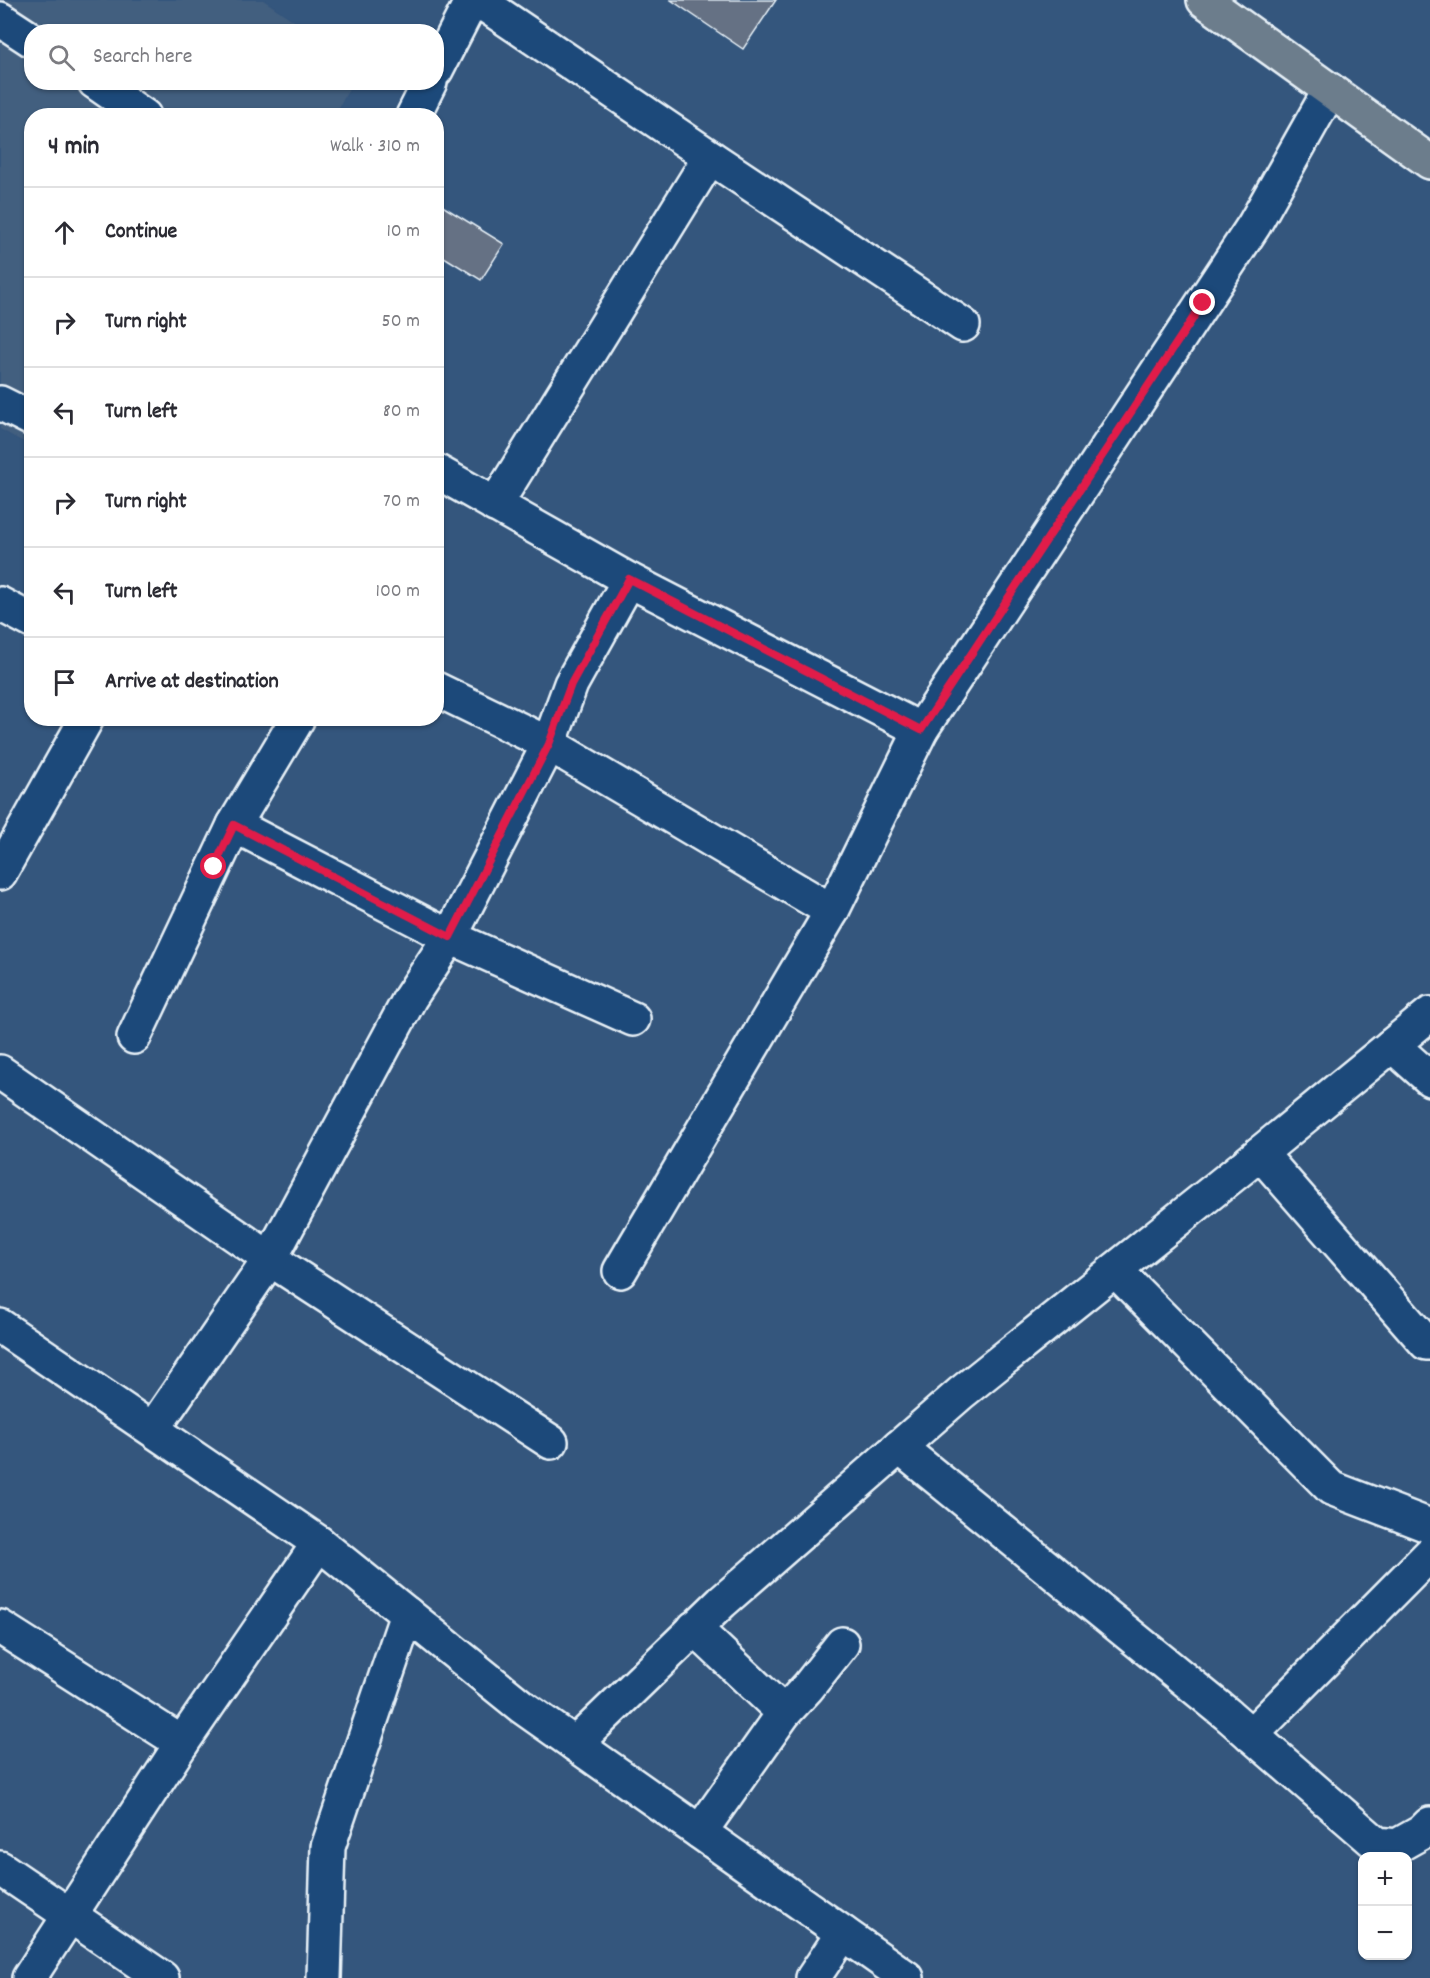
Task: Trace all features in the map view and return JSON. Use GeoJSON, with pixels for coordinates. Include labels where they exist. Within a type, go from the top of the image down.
{"type":"FeatureCollection","features":[{"type":"Feature","properties":{"kind":"main road"},"geometry":{"type":"LineString","coordinates":[[1204,0],[1430,162]]}},
{"type":"Feature","properties":{"kind":"street"},"geometry":{"type":"LineString","coordinates":[[444,54],[472,0]]}},
{"type":"Feature","properties":{"kind":"street"},"geometry":{"type":"LineString","coordinates":[[478,0],[710,158],[963,325]]}},
{"type":"Feature","properties":{"kind":"street"},"geometry":{"type":"LineString","coordinates":[[0,19],[24,35]]}},
{"type":"Feature","properties":{"kind":"street"},"geometry":{"type":"LineString","coordinates":[[107,90],[132,108]]}},
{"type":"Feature","properties":{"kind":"street"},"geometry":{"type":"LineString","coordinates":[[417,108],[426,90]]}},
{"type":"Feature","properties":{"kind":"street"},"geometry":{"type":"LineString","coordinates":[[620,1271],[832,911],[921,730],[1254,225],[1330,90]]}},
{"type":"Feature","properties":{"kind":"street"},"geometry":{"type":"LineString","coordinates":[[495,505],[710,158]]}},
{"type":"Feature","properties":{"kind":"street"},"geometry":{"type":"LineString","coordinates":[[0,403],[24,415]]}},
{"type":"Feature","properties":{"kind":"street"},"geometry":{"type":"LineString","coordinates":[[444,476],[629,579],[921,730]]}},
{"type":"Feature","properties":{"kind":"street"},"geometry":{"type":"LineString","coordinates":[[153,1429],[270,1259],[410,998],[450,937],[549,744],[571,684],[629,579]]}},
{"type":"Feature","properties":{"kind":"street"},"geometry":{"type":"LineString","coordinates":[[0,604],[24,617]]}},
{"type":"Feature","properties":{"kind":"street"},"geometry":{"type":"LineString","coordinates":[[444,693],[549,744],[832,911]]}},
{"type":"Feature","properties":{"kind":"street"},"geometry":{"type":"LineString","coordinates":[[0,873],[83,726]]}},
{"type":"Feature","properties":{"kind":"street"},"geometry":{"type":"LineString","coordinates":[[134,1037],[234,825],[293,726]]}},
{"type":"Feature","properties":{"kind":"street"},"geometry":{"type":"LineString","coordinates":[[234,825],[450,937],[633,1019]]}},
{"type":"Feature","properties":{"kind":"street"},"geometry":{"type":"LineString","coordinates":[[575,1744],[722,1602],[961,1393],[1430,1014]]}},
{"type":"Feature","properties":{"kind":"street"},"geometry":{"type":"LineString","coordinates":[[1392,1045],[1430,1079]]}},
{"type":"Feature","properties":{"kind":"street"},"geometry":{"type":"LineString","coordinates":[[0,1072],[270,1259],[551,1442]]}},
{"type":"Feature","properties":{"kind":"street"},"geometry":{"type":"LineString","coordinates":[[1260,1153],[1426,1343],[1430,1343]]}},
{"type":"Feature","properties":{"kind":"street"},"geometry":{"type":"LineString","coordinates":[[1115,1270],[1331,1488],[1430,1526]]}},
{"type":"Feature","properties":{"kind":"street"},"geometry":{"type":"LineString","coordinates":[[0,1326],[319,1543],[521,1706],[906,1978]]}},
{"type":"Feature","properties":{"kind":"street"},"geometry":{"type":"LineString","coordinates":[[899,1447],[1251,1735],[1377,1844],[1397,1846],[1422,1832],[1430,1824]]}},
{"type":"Feature","properties":{"kind":"street"},"geometry":{"type":"LineString","coordinates":[[29,1978],[182,1743],[319,1543]]}},
{"type":"Feature","properties":{"kind":"street"},"geometry":{"type":"LineString","coordinates":[[1251,1735],[1430,1554]]}},
{"type":"Feature","properties":{"kind":"street"},"geometry":{"type":"LineString","coordinates":[[324,1978],[328,1847],[407,1614]]}},
{"type":"Feature","properties":{"kind":"street"},"geometry":{"type":"LineString","coordinates":[[0,1628],[182,1743]]}},
{"type":"Feature","properties":{"kind":"street"},"geometry":{"type":"LineString","coordinates":[[694,1628],[784,1713]]}},
{"type":"Feature","properties":{"kind":"street"},"geometry":{"type":"LineString","coordinates":[[700,1832],[784,1713],[808,1688],[842,1644]]}},
{"type":"Feature","properties":{"kind":"street"},"geometry":{"type":"LineString","coordinates":[[0,1868],[162,1978]]}},
{"type":"Feature","properties":{"kind":"street"},"geometry":{"type":"LineString","coordinates":[[813,1978],[843,1933]]}},
{"type":"Feature","properties":{"kind":"shaded area"},"geometry":{"type":"Polygon","coordinates":[[[0,0],[263,0],[299,24],[24,24],[24,90],[348,90],[339,108],[24,108],[24,442],[0,429],[0,0]]]}},
{"type":"Feature","properties":{"kind":"building"},"geometry":{"type":"Polygon","coordinates":[[[671,0],[776,0],[743,49],[671,0]]]}},
{"type":"Feature","properties":{"kind":"building"},"geometry":{"type":"Polygon","coordinates":[[[444,207],[504,244],[481,280],[444,257],[444,207]]]}},
{"type":"Feature","properties":{"kind":"route"},"geometry":{"type":"LineString","coordinates":[[214,867],[234,825],[450,937],[549,744],[571,684],[629,579],[921,730],[1203,303]]}}]}
